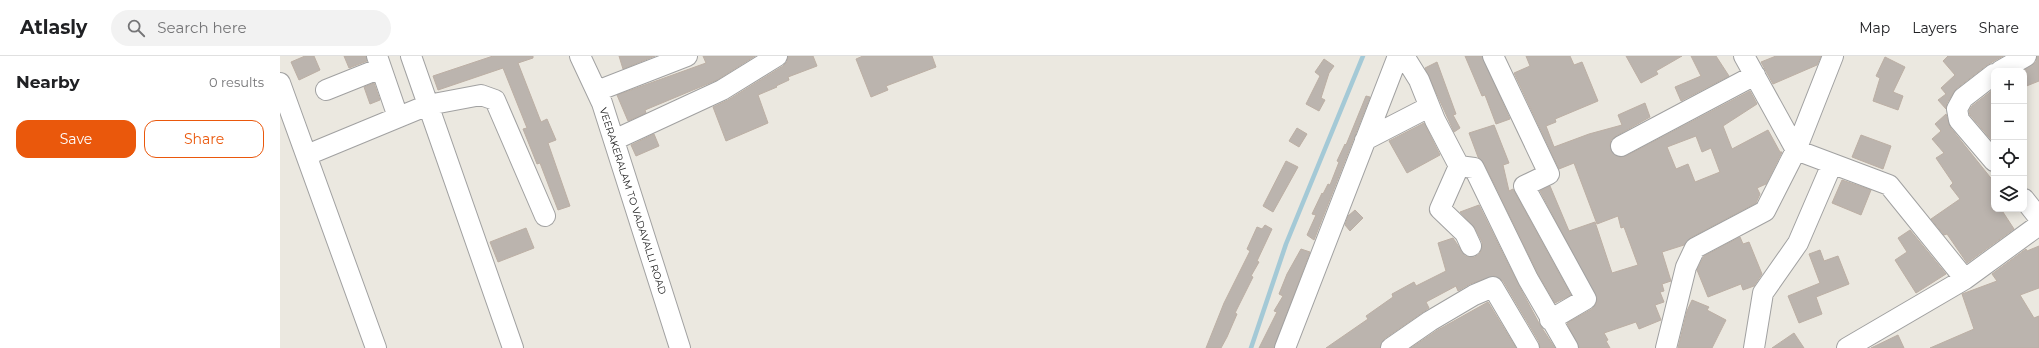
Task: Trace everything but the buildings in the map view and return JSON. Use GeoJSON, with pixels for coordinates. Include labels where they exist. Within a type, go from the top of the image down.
{"type":"FeatureCollection","features":[{"type":"Feature","properties":{"kind":"street"},"geometry":{"type":"LineString","coordinates":[[411,56],[514,348]]}},
{"type":"Feature","properties":{"kind":"street","name":"VEERAKERALAM TO VADAVALLI ROAD"},"geometry":{"type":"LineString","coordinates":[[580,56],[597,91],[614,140],[680,348]]}},
{"type":"Feature","properties":{"kind":"street"},"geometry":{"type":"LineString","coordinates":[[597,91],[687,56]]}},
{"type":"Feature","properties":{"kind":"street"},"geometry":{"type":"LineString","coordinates":[[614,140],[722,90],[777,56]]}},
{"type":"Feature","properties":{"kind":"street"},"geometry":{"type":"LineString","coordinates":[[1285,348],[1398,56]]}},
{"type":"Feature","properties":{"kind":"street"},"geometry":{"type":"LineString","coordinates":[[1404,56],[1419,80],[1434,120],[1459,166]]}},
{"type":"Feature","properties":{"kind":"street"},"geometry":{"type":"LineString","coordinates":[[1493,56],[1549,174],[1524,186],[1586,299],[1550,320]]}},
{"type":"Feature","properties":{"kind":"street"},"geometry":{"type":"LineString","coordinates":[[1744,56],[1796,150],[1816,156],[1832,164],[1889,185],[1965,279]]}},
{"type":"Feature","properties":{"kind":"street"},"geometry":{"type":"LineString","coordinates":[[1666,348],[1686,267],[1695,248],[1765,211],[1796,150],[1833,56]]}},
{"type":"Feature","properties":{"kind":"street"},"geometry":{"type":"LineString","coordinates":[[2005,68],[2026,56]]}},
{"type":"Feature","properties":{"kind":"street"},"geometry":{"type":"LineString","coordinates":[[326,90],[379,62],[398,117]]}},
{"type":"Feature","properties":{"kind":"street"},"geometry":{"type":"LineString","coordinates":[[1621,146],[1755,75]]}},
{"type":"Feature","properties":{"kind":"street"},"geometry":{"type":"LineString","coordinates":[[1991,76],[1963,98],[1957,109],[1959,120],[1991,157]]}},
{"type":"Feature","properties":{"kind":"street"},"geometry":{"type":"LineString","coordinates":[[280,83],[376,348]]}},
{"type":"Feature","properties":{"kind":"street"},"geometry":{"type":"LineString","coordinates":[[307,155],[428,105],[480,95],[495,100],[545,216]]}},
{"type":"Feature","properties":{"kind":"street"},"geometry":{"type":"LineString","coordinates":[[1365,140],[1430,107]]}},
{"type":"Feature","properties":{"kind":"street"},"geometry":{"type":"LineString","coordinates":[[1754,348],[1763,293],[1798,242],[1832,164]]}},
{"type":"Feature","properties":{"kind":"street"},"geometry":{"type":"LineString","coordinates":[[1459,166],[1474,168],[1550,320],[1568,348]]}},
{"type":"Feature","properties":{"kind":"street"},"geometry":{"type":"LineString","coordinates":[[1459,166],[1440,210],[1465,234],[1471,246]]}},
{"type":"Feature","properties":{"kind":"street"},"geometry":{"type":"LineString","coordinates":[[2027,202],[2039,218]]}},
{"type":"Feature","properties":{"kind":"street"},"geometry":{"type":"LineString","coordinates":[[1847,348],[1965,279],[2039,225]]}},
{"type":"Feature","properties":{"kind":"street"},"geometry":{"type":"LineString","coordinates":[[1391,348],[1430,321],[1474,295],[1493,287],[1529,348]]}},
{"type":"Feature","properties":{"kind":"waterway"},"geometry":{"type":"LineString","coordinates":[[1251,348],[1286,244],[1363,56]]}}]}
